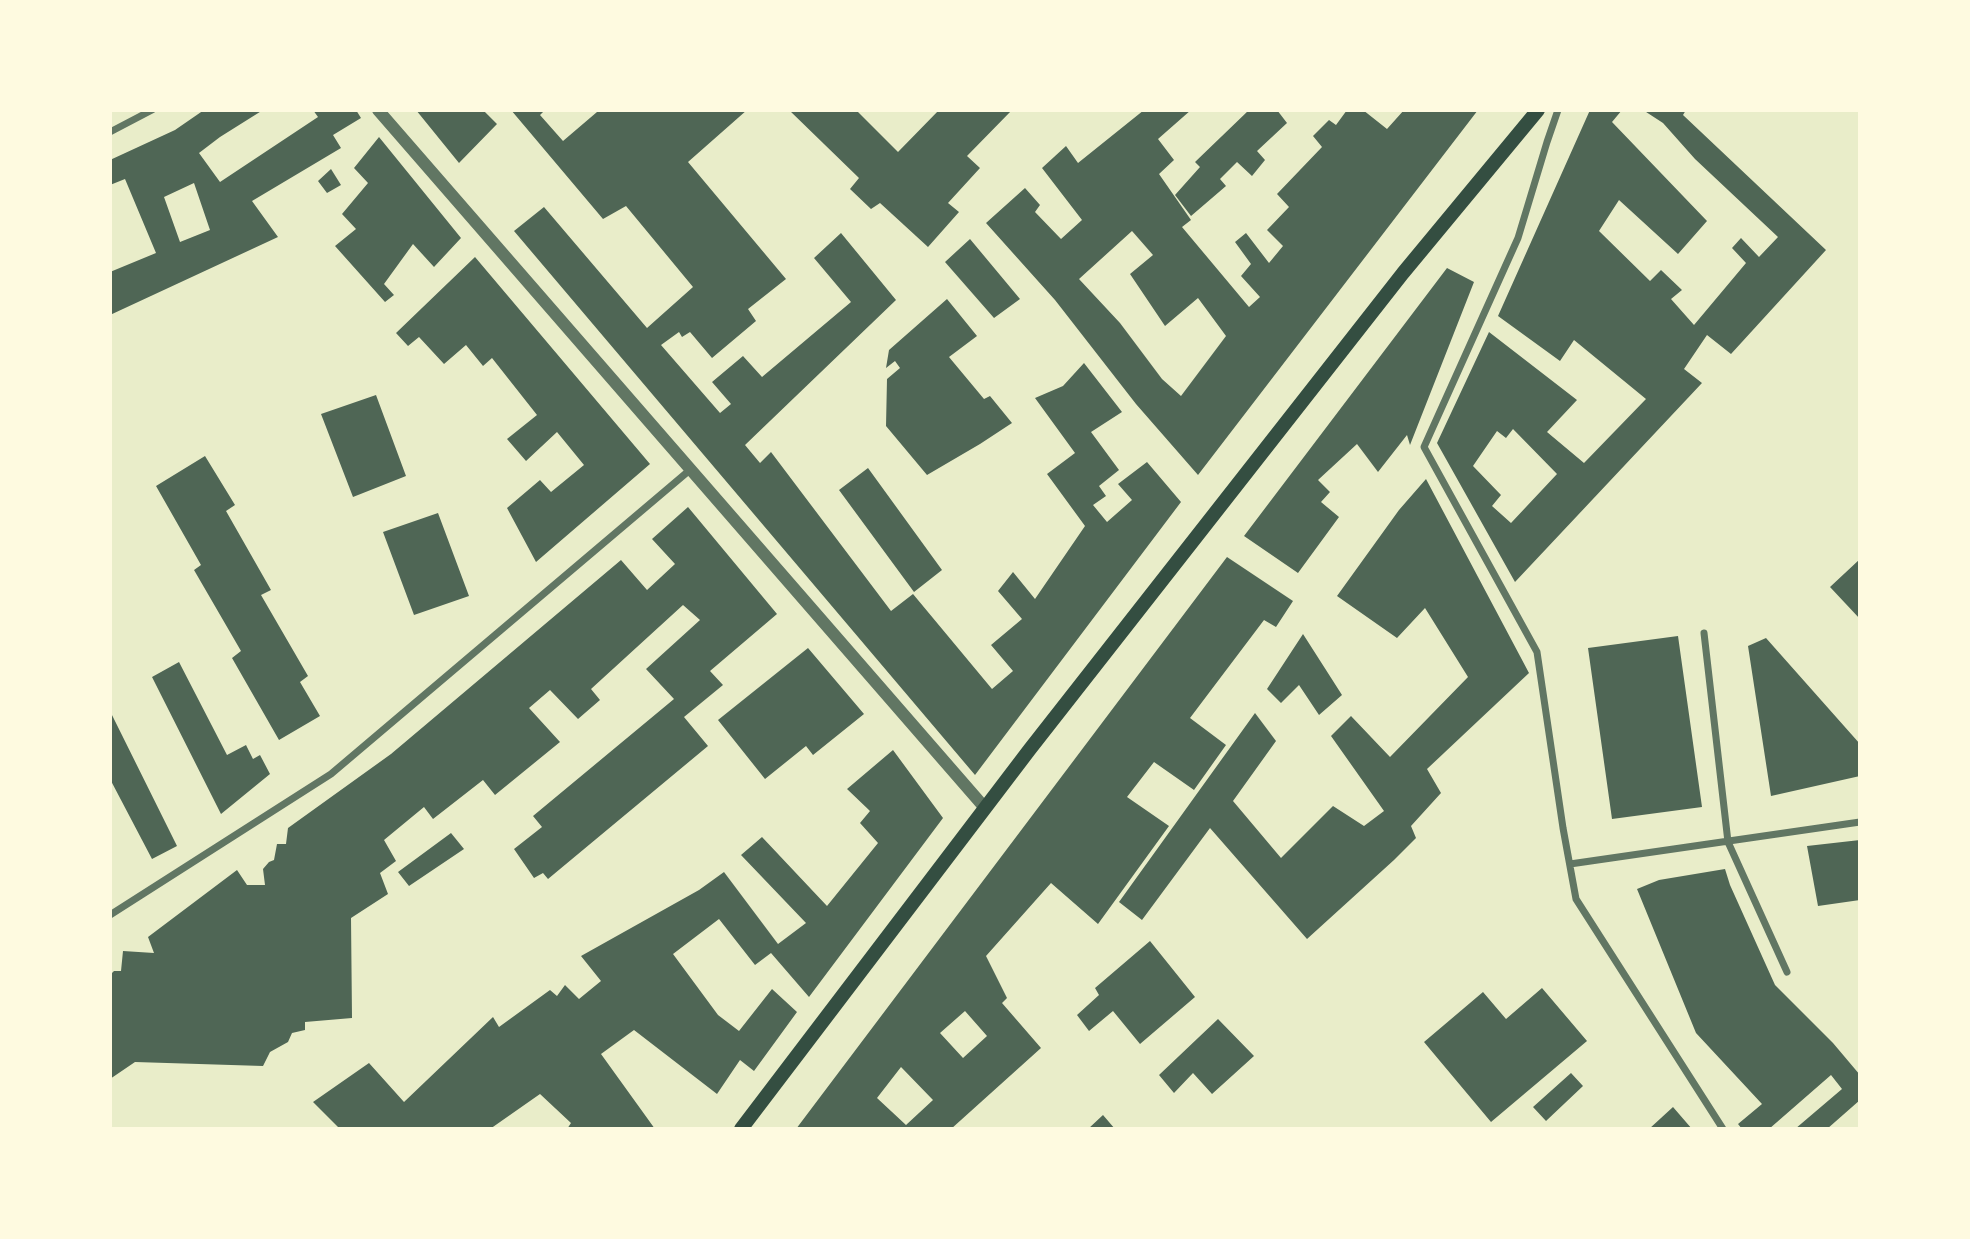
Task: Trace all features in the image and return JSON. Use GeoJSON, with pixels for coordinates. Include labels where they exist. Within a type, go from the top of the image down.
{"type":"FeatureCollection","features":[{"type":"Feature","properties":{"kind":"main road"},"geometry":{"type":"LineString","coordinates":[[741,1129],[985,808],[1403,273],[1538,110]]}},
{"type":"Feature","properties":{"kind":"street"},"geometry":{"type":"LineString","coordinates":[[110,132],[152,110]]}},
{"type":"Feature","properties":{"kind":"street"},"geometry":{"type":"LineString","coordinates":[[379,110],[985,808]]}},
{"type":"Feature","properties":{"kind":"street"},"geometry":{"type":"LineString","coordinates":[[1559,110],[1518,238],[1424,447],[1537,652],[1576,899],[1723,1129]]}},
{"type":"Feature","properties":{"kind":"street"},"geometry":{"type":"LineString","coordinates":[[110,915],[331,774],[691,470]]}},
{"type":"Feature","properties":{"kind":"street"},"geometry":{"type":"LineString","coordinates":[[1704,633],[1728,842],[1787,972]]}},
{"type":"Feature","properties":{"kind":"street"},"geometry":{"type":"LineString","coordinates":[[1570,864],[1860,822]]}},
{"type":"Feature","properties":{"kind":"building"},"geometry":{"type":"Polygon","coordinates":[[[204,110],[263,110],[199,153],[220,182],[318,117],[313,110],[356,110],[361,118],[333,135],[341,148],[252,201],[278,237],[110,315],[110,272],[156,253],[125,179],[110,185],[110,160],[175,130],[204,110]],[[194,183],[164,197],[180,242],[210,230],[194,183]]]}},
{"type":"Feature","properties":{"kind":"building"},"geometry":{"type":"Polygon","coordinates":[[[416,110],[483,110],[497,124],[459,163],[416,110]]]}},
{"type":"Feature","properties":{"kind":"building"},"geometry":{"type":"Polygon","coordinates":[[[511,110],[545,110],[540,115],[563,141],[597,110],[747,110],[688,162],[786,279],[748,309],[756,321],[712,358],[690,332],[682,337],[679,332],[661,345],[720,413],[731,404],[712,382],[743,356],[762,377],[851,302],[814,258],[841,233],[896,300],[745,445],[760,463],[771,452],[891,611],[913,594],[992,689],[1013,671],[991,645],[1022,619],[998,591],[1013,572],[1035,599],[1085,526],[1047,474],[1075,453],[1035,398],[1063,386],[1084,363],[1122,412],[1091,432],[1119,470],[1099,486],[1106,496],[1093,505],[1107,522],[1132,500],[1118,484],[1147,462],[1181,502],[975,775],[514,231],[544,207],[647,328],[693,287],[626,206],[603,219],[511,110]]]}},
{"type":"Feature","properties":{"kind":"building"},"geometry":{"type":"Polygon","coordinates":[[[789,110],[856,110],[898,152],[939,110],[1012,110],[967,156],[980,168],[948,203],[959,212],[928,247],[880,203],[871,209],[850,189],[859,178],[789,110]]]}},
{"type":"Feature","properties":{"kind":"building"},"geometry":{"type":"Polygon","coordinates":[[[1144,110],[1191,110],[1158,139],[1174,160],[1159,174],[1191,220],[1182,227],[1249,307],[1260,297],[1241,276],[1251,264],[1235,242],[1246,233],[1269,263],[1283,246],[1267,230],[1289,207],[1277,194],[1322,147],[1313,136],[1329,120],[1336,125],[1347,110],[1363,110],[1387,129],[1404,110],[1478,110],[1198,475],[1136,404],[1055,300],[986,223],[1025,188],[1040,205],[1035,212],[1061,239],[1082,220],[1042,168],[1066,146],[1078,163],[1144,110]],[[1132,231],[1079,279],[1120,323],[1162,379],[1181,396],[1226,336],[1198,298],[1165,326],[1130,274],[1153,255],[1132,231]]]}},
{"type":"Feature","properties":{"kind":"building"},"geometry":{"type":"Polygon","coordinates":[[[1249,110],[1277,110],[1287,123],[1257,151],[1265,160],[1252,176],[1237,162],[1220,179],[1226,186],[1191,216],[1175,195],[1200,167],[1195,162],[1249,110]]]}},
{"type":"Feature","properties":{"kind":"building"},"geometry":{"type":"Polygon","coordinates":[[[1590,110],[1622,110],[1612,122],[1707,221],[1678,254],[1619,200],[1599,231],[1650,281],[1661,270],[1682,290],[1671,299],[1694,325],[1746,263],[1732,248],[1741,238],[1759,257],[1778,237],[1695,159],[1663,123],[1643,110],[1686,110],[1683,115],[1826,250],[1731,354],[1707,335],[1684,369],[1702,383],[1515,582],[1437,443],[1489,332],[1577,400],[1547,432],[1584,463],[1646,399],[1574,340],[1560,361],[1498,316],[1590,110]],[[1513,429],[1506,438],[1497,431],[1473,466],[1501,495],[1492,506],[1511,523],[1557,474],[1513,429]]]}},
{"type":"Feature","properties":{"kind":"building"},"geometry":{"type":"Polygon","coordinates":[[[379,137],[461,238],[434,267],[413,244],[384,284],[394,295],[385,302],[335,246],[356,229],[342,214],[368,183],[354,168],[379,137]]]}},
{"type":"Feature","properties":{"kind":"building"},"geometry":{"type":"Polygon","coordinates":[[[331,169],[341,185],[327,193],[318,181],[331,169]]]}},
{"type":"Feature","properties":{"kind":"building"},"geometry":{"type":"Polygon","coordinates":[[[970,239],[1020,299],[994,318],[945,262],[970,239]]]}},
{"type":"Feature","properties":{"kind":"building"},"geometry":{"type":"Polygon","coordinates":[[[475,257],[650,464],[536,562],[507,508],[540,480],[551,492],[584,465],[557,432],[526,461],[507,439],[537,415],[492,358],[483,366],[466,345],[444,364],[419,337],[408,346],[396,333],[475,257]]]}},
{"type":"Feature","properties":{"kind":"building"},"geometry":{"type":"Polygon","coordinates":[[[1447,268],[1474,282],[1410,445],[1407,435],[1378,472],[1357,444],[1318,480],[1330,492],[1321,502],[1339,517],[1298,573],[1244,536],[1447,268]]]}},
{"type":"Feature","properties":{"kind":"building"},"geometry":{"type":"Polygon","coordinates":[[[947,299],[977,336],[949,357],[984,399],[990,396],[1012,423],[927,475],[886,426],[887,379],[900,368],[895,361],[886,368],[889,350],[947,299]]]}},
{"type":"Feature","properties":{"kind":"building"},"geometry":{"type":"Polygon","coordinates":[[[376,395],[406,476],[353,497],[321,414],[376,395]]]}},
{"type":"Feature","properties":{"kind":"building"},"geometry":{"type":"Polygon","coordinates":[[[205,456],[235,505],[226,511],[271,590],[261,595],[308,676],[300,682],[320,716],[279,740],[232,658],[241,651],[194,570],[201,565],[156,486],[205,456]]]}},
{"type":"Feature","properties":{"kind":"building"},"geometry":{"type":"Polygon","coordinates":[[[868,468],[942,570],[914,592],[839,490],[868,468]]]}},
{"type":"Feature","properties":{"kind":"building"},"geometry":{"type":"Polygon","coordinates":[[[1426,479],[1529,673],[1427,769],[1441,793],[1411,826],[1416,838],[1307,939],[1210,828],[1142,920],[1119,902],[1255,713],[1276,741],[1233,801],[1281,858],[1333,806],[1364,826],[1384,811],[1331,736],[1351,716],[1390,757],[1468,677],[1425,608],[1397,638],[1337,596],[1399,510],[1426,479]]]}},
{"type":"Feature","properties":{"kind":"building"},"geometry":{"type":"Polygon","coordinates":[[[688,507],[777,614],[710,671],[723,685],[684,717],[708,746],[548,879],[543,873],[534,878],[514,849],[542,827],[533,816],[674,699],[646,669],[700,620],[683,605],[591,689],[600,700],[578,719],[550,690],[529,708],[560,742],[495,795],[483,780],[433,819],[424,807],[384,840],[396,861],[380,873],[388,894],[351,918],[352,1018],[305,1022],[305,1030],[292,1033],[288,1042],[270,1052],[263,1066],[135,1062],[110,1079],[110,975],[114,971],[121,971],[123,951],[154,953],[148,937],[237,870],[247,885],[265,885],[263,869],[274,860],[277,844],[286,844],[288,828],[391,754],[621,560],[647,590],[675,564],[652,539],[688,507]]]}},
{"type":"Feature","properties":{"kind":"building"},"geometry":{"type":"Polygon","coordinates":[[[438,513],[469,596],[414,615],[383,532],[438,513]]]}},
{"type":"Feature","properties":{"kind":"building"},"geometry":{"type":"Polygon","coordinates":[[[1227,557],[1293,601],[1276,627],[1264,620],[1190,718],[1226,745],[1194,790],[1154,762],[1127,797],[1169,826],[1098,924],[1051,883],[986,956],[1007,998],[1002,1003],[1041,1048],[951,1129],[796,1129],[1227,557]],[[965,1011],[940,1033],[963,1058],[987,1036],[965,1011]],[[901,1067],[877,1098],[906,1125],[933,1100],[901,1067]]]}},
{"type":"Feature","properties":{"kind":"building"},"geometry":{"type":"Polygon","coordinates":[[[1860,559],[1860,619],[1830,587],[1860,559]]]}},
{"type":"Feature","properties":{"kind":"building"},"geometry":{"type":"Polygon","coordinates":[[[1303,634],[1342,695],[1319,715],[1299,685],[1281,703],[1267,689],[1303,634]]]}},
{"type":"Feature","properties":{"kind":"building"},"geometry":{"type":"Polygon","coordinates":[[[1678,636],[1702,807],[1612,819],[1588,648],[1678,636]]]}},
{"type":"Feature","properties":{"kind":"building"},"geometry":{"type":"Polygon","coordinates":[[[1766,638],[1860,744],[1860,776],[1771,796],[1748,646],[1766,638]]]}},
{"type":"Feature","properties":{"kind":"building"},"geometry":{"type":"Polygon","coordinates":[[[808,648],[864,714],[813,755],[806,746],[765,779],[718,720],[808,648]]]}},
{"type":"Feature","properties":{"kind":"building"},"geometry":{"type":"Polygon","coordinates":[[[179,662],[227,755],[246,745],[253,759],[260,755],[270,774],[221,814],[152,677],[179,662]]]}},
{"type":"Feature","properties":{"kind":"building"},"geometry":{"type":"Polygon","coordinates":[[[110,711],[177,846],[152,859],[110,779],[110,711]]]}},
{"type":"Feature","properties":{"kind":"building"},"geometry":{"type":"Polygon","coordinates":[[[893,750],[943,818],[809,997],[771,953],[755,965],[719,919],[673,954],[718,1015],[739,1031],[772,989],[797,1012],[754,1071],[740,1060],[717,1094],[634,1030],[601,1054],[655,1129],[567,1129],[571,1123],[540,1094],[490,1129],[340,1129],[313,1102],[369,1063],[404,1102],[493,1017],[499,1027],[550,990],[557,996],[565,985],[579,999],[601,981],[581,956],[699,890],[724,872],[778,944],[806,923],[741,855],[762,837],[827,906],[878,843],[860,823],[870,811],[847,789],[893,750]]]}},
{"type":"Feature","properties":{"kind":"building"},"geometry":{"type":"Polygon","coordinates":[[[451,833],[464,849],[409,886],[398,872],[451,833]]]}},
{"type":"Feature","properties":{"kind":"building"},"geometry":{"type":"Polygon","coordinates":[[[1860,840],[1860,900],[1818,906],[1807,846],[1860,840]]]}},
{"type":"Feature","properties":{"kind":"building"},"geometry":{"type":"Polygon","coordinates":[[[1725,869],[1775,985],[1833,1043],[1860,1075],[1860,1100],[1827,1129],[1795,1129],[1842,1089],[1831,1075],[1769,1129],[1742,1129],[1738,1124],[1762,1104],[1696,1033],[1637,889],[1659,880],[1725,869]]]}},
{"type":"Feature","properties":{"kind":"building"},"geometry":{"type":"Polygon","coordinates":[[[1150,941],[1195,997],[1140,1044],[1113,1011],[1089,1031],[1077,1015],[1099,995],[1095,988],[1150,941]]]}},
{"type":"Feature","properties":{"kind":"building"},"geometry":{"type":"Polygon","coordinates":[[[1542,988],[1587,1041],[1491,1122],[1424,1042],[1483,992],[1506,1019],[1542,988]]]}},
{"type":"Feature","properties":{"kind":"building"},"geometry":{"type":"Polygon","coordinates":[[[1218,1019],[1254,1056],[1212,1094],[1193,1073],[1174,1093],[1159,1075],[1218,1019]]]}},
{"type":"Feature","properties":{"kind":"building"},"geometry":{"type":"Polygon","coordinates":[[[1571,1073],[1583,1086],[1546,1121],[1533,1107],[1571,1073]]]}},
{"type":"Feature","properties":{"kind":"building"},"geometry":{"type":"Polygon","coordinates":[[[1673,1107],[1692,1129],[1649,1129],[1673,1107]]]}},
{"type":"Feature","properties":{"kind":"building"},"geometry":{"type":"Polygon","coordinates":[[[1103,1115],[1115,1129],[1088,1129],[1103,1115]]]}}]}
